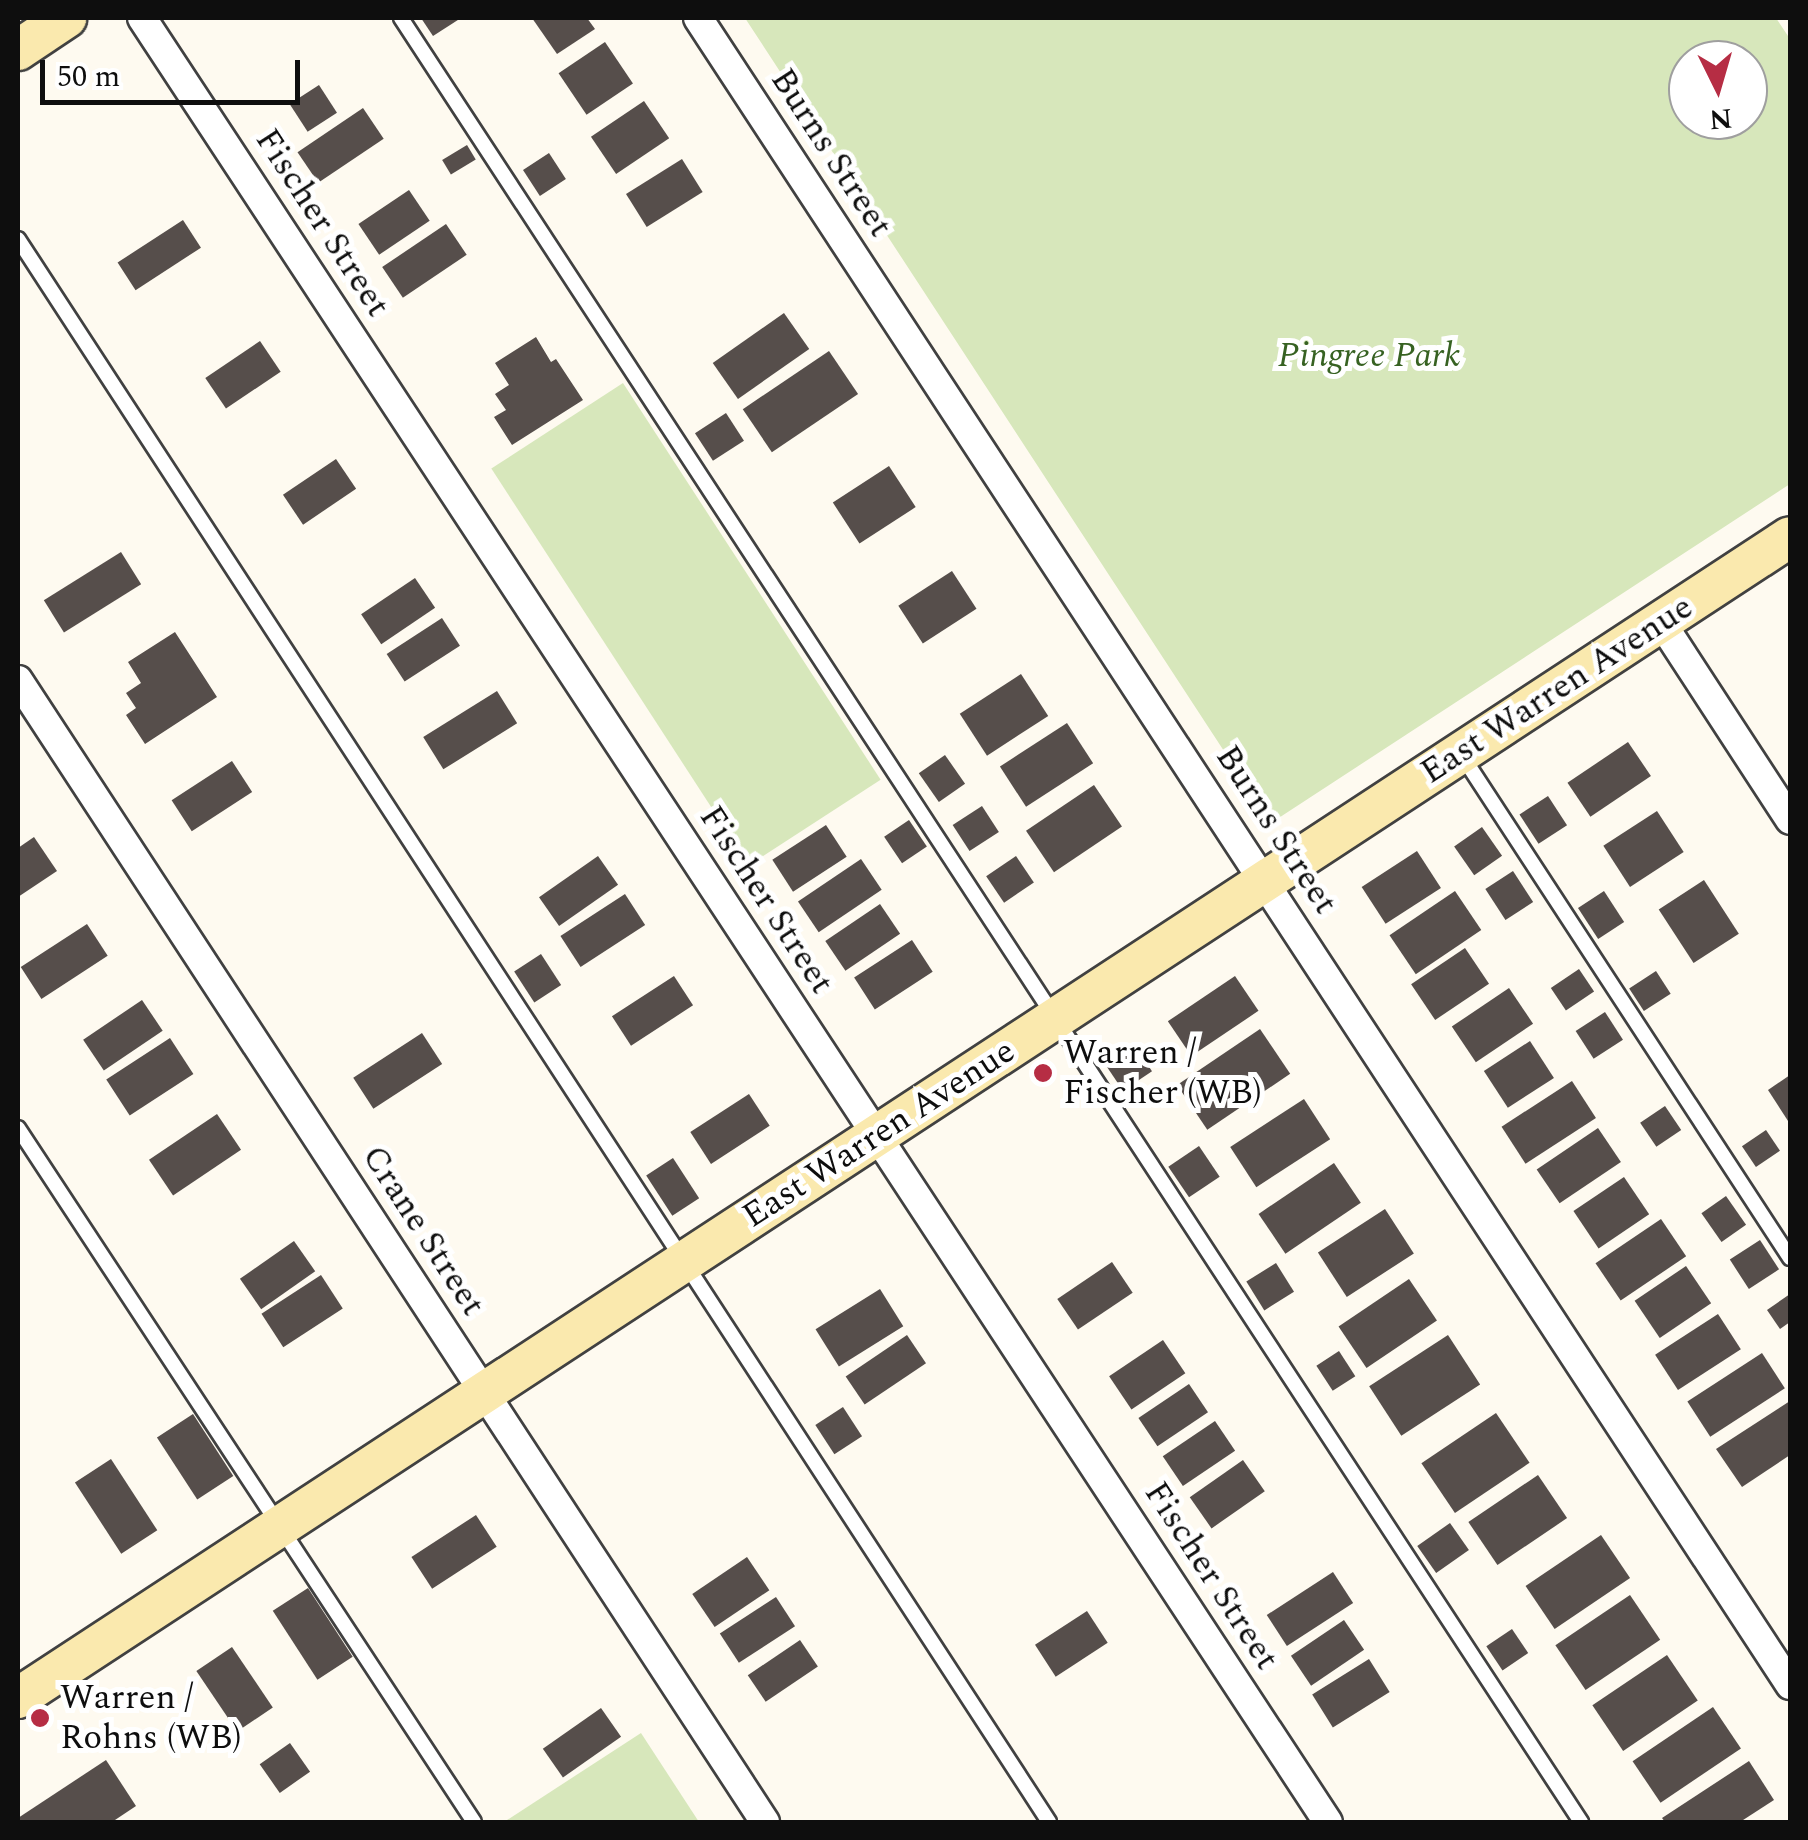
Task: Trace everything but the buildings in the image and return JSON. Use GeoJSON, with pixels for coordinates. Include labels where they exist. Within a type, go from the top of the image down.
{"type":"FeatureCollection","features":[{"type":"Feature","properties":{"kind":"main road"},"geometry":{"type":"LineString","coordinates":[[18,50],[66,18]]}},
{"type":"Feature","properties":{"kind":"main road","name":"East Warren Avenue"},"geometry":{"type":"LineString","coordinates":[[18,1698],[1790,537]]}},
{"type":"Feature","properties":{"kind":"street","name":"Fischer Street"},"geometry":{"type":"LineString","coordinates":[[142,18],[1328,1822]]}},
{"type":"Feature","properties":{"kind":"street","name":"Burns Street"},"geometry":{"type":"LineString","coordinates":[[698,18],[1790,1685]]}},
{"type":"Feature","properties":{"kind":"street"},"geometry":{"type":"LineString","coordinates":[[1661,622],[1790,820]]}},
{"type":"Feature","properties":{"kind":"street","name":"Crane Street"},"geometry":{"type":"LineString","coordinates":[[18,680],[765,1822]]}},
{"type":"Feature","properties":{"kind":"lane"},"geometry":{"type":"LineString","coordinates":[[401,18],[1581,1822]]}},
{"type":"Feature","properties":{"kind":"lane"},"geometry":{"type":"LineString","coordinates":[[18,239],[1049,1822]]}},
{"type":"Feature","properties":{"kind":"lane"},"geometry":{"type":"LineString","coordinates":[[1460,754],[1790,1258]]}},
{"type":"Feature","properties":{"kind":"lane"},"geometry":{"type":"LineString","coordinates":[[18,1128],[474,1822]]}},
{"type":"Feature","properties":{"kind":"green space","name":"Pingree Park"},"geometry":{"type":"Polygon","coordinates":[[[745,18],[1776,18],[1790,39],[1790,484],[1271,823],[745,18]]]}},
{"type":"Feature","properties":{"kind":"green space"},"geometry":{"type":"Polygon","coordinates":[[[623,383],[881,780],[749,865],[491,469],[623,383]]]}},
{"type":"Feature","properties":{"kind":"green space"},"geometry":{"type":"Polygon","coordinates":[[[641,1733],[699,1822],[504,1822],[641,1733]]]}},
{"type":"Feature","properties":{"kind":"place","name":"Warren / Fischer (WB)"},"geometry":{"type":"Point","coordinates":[1043,1073]}},
{"type":"Feature","properties":{"kind":"place","name":"Warren / Rohns (WB)"},"geometry":{"type":"Point","coordinates":[40,1718]}}]}
